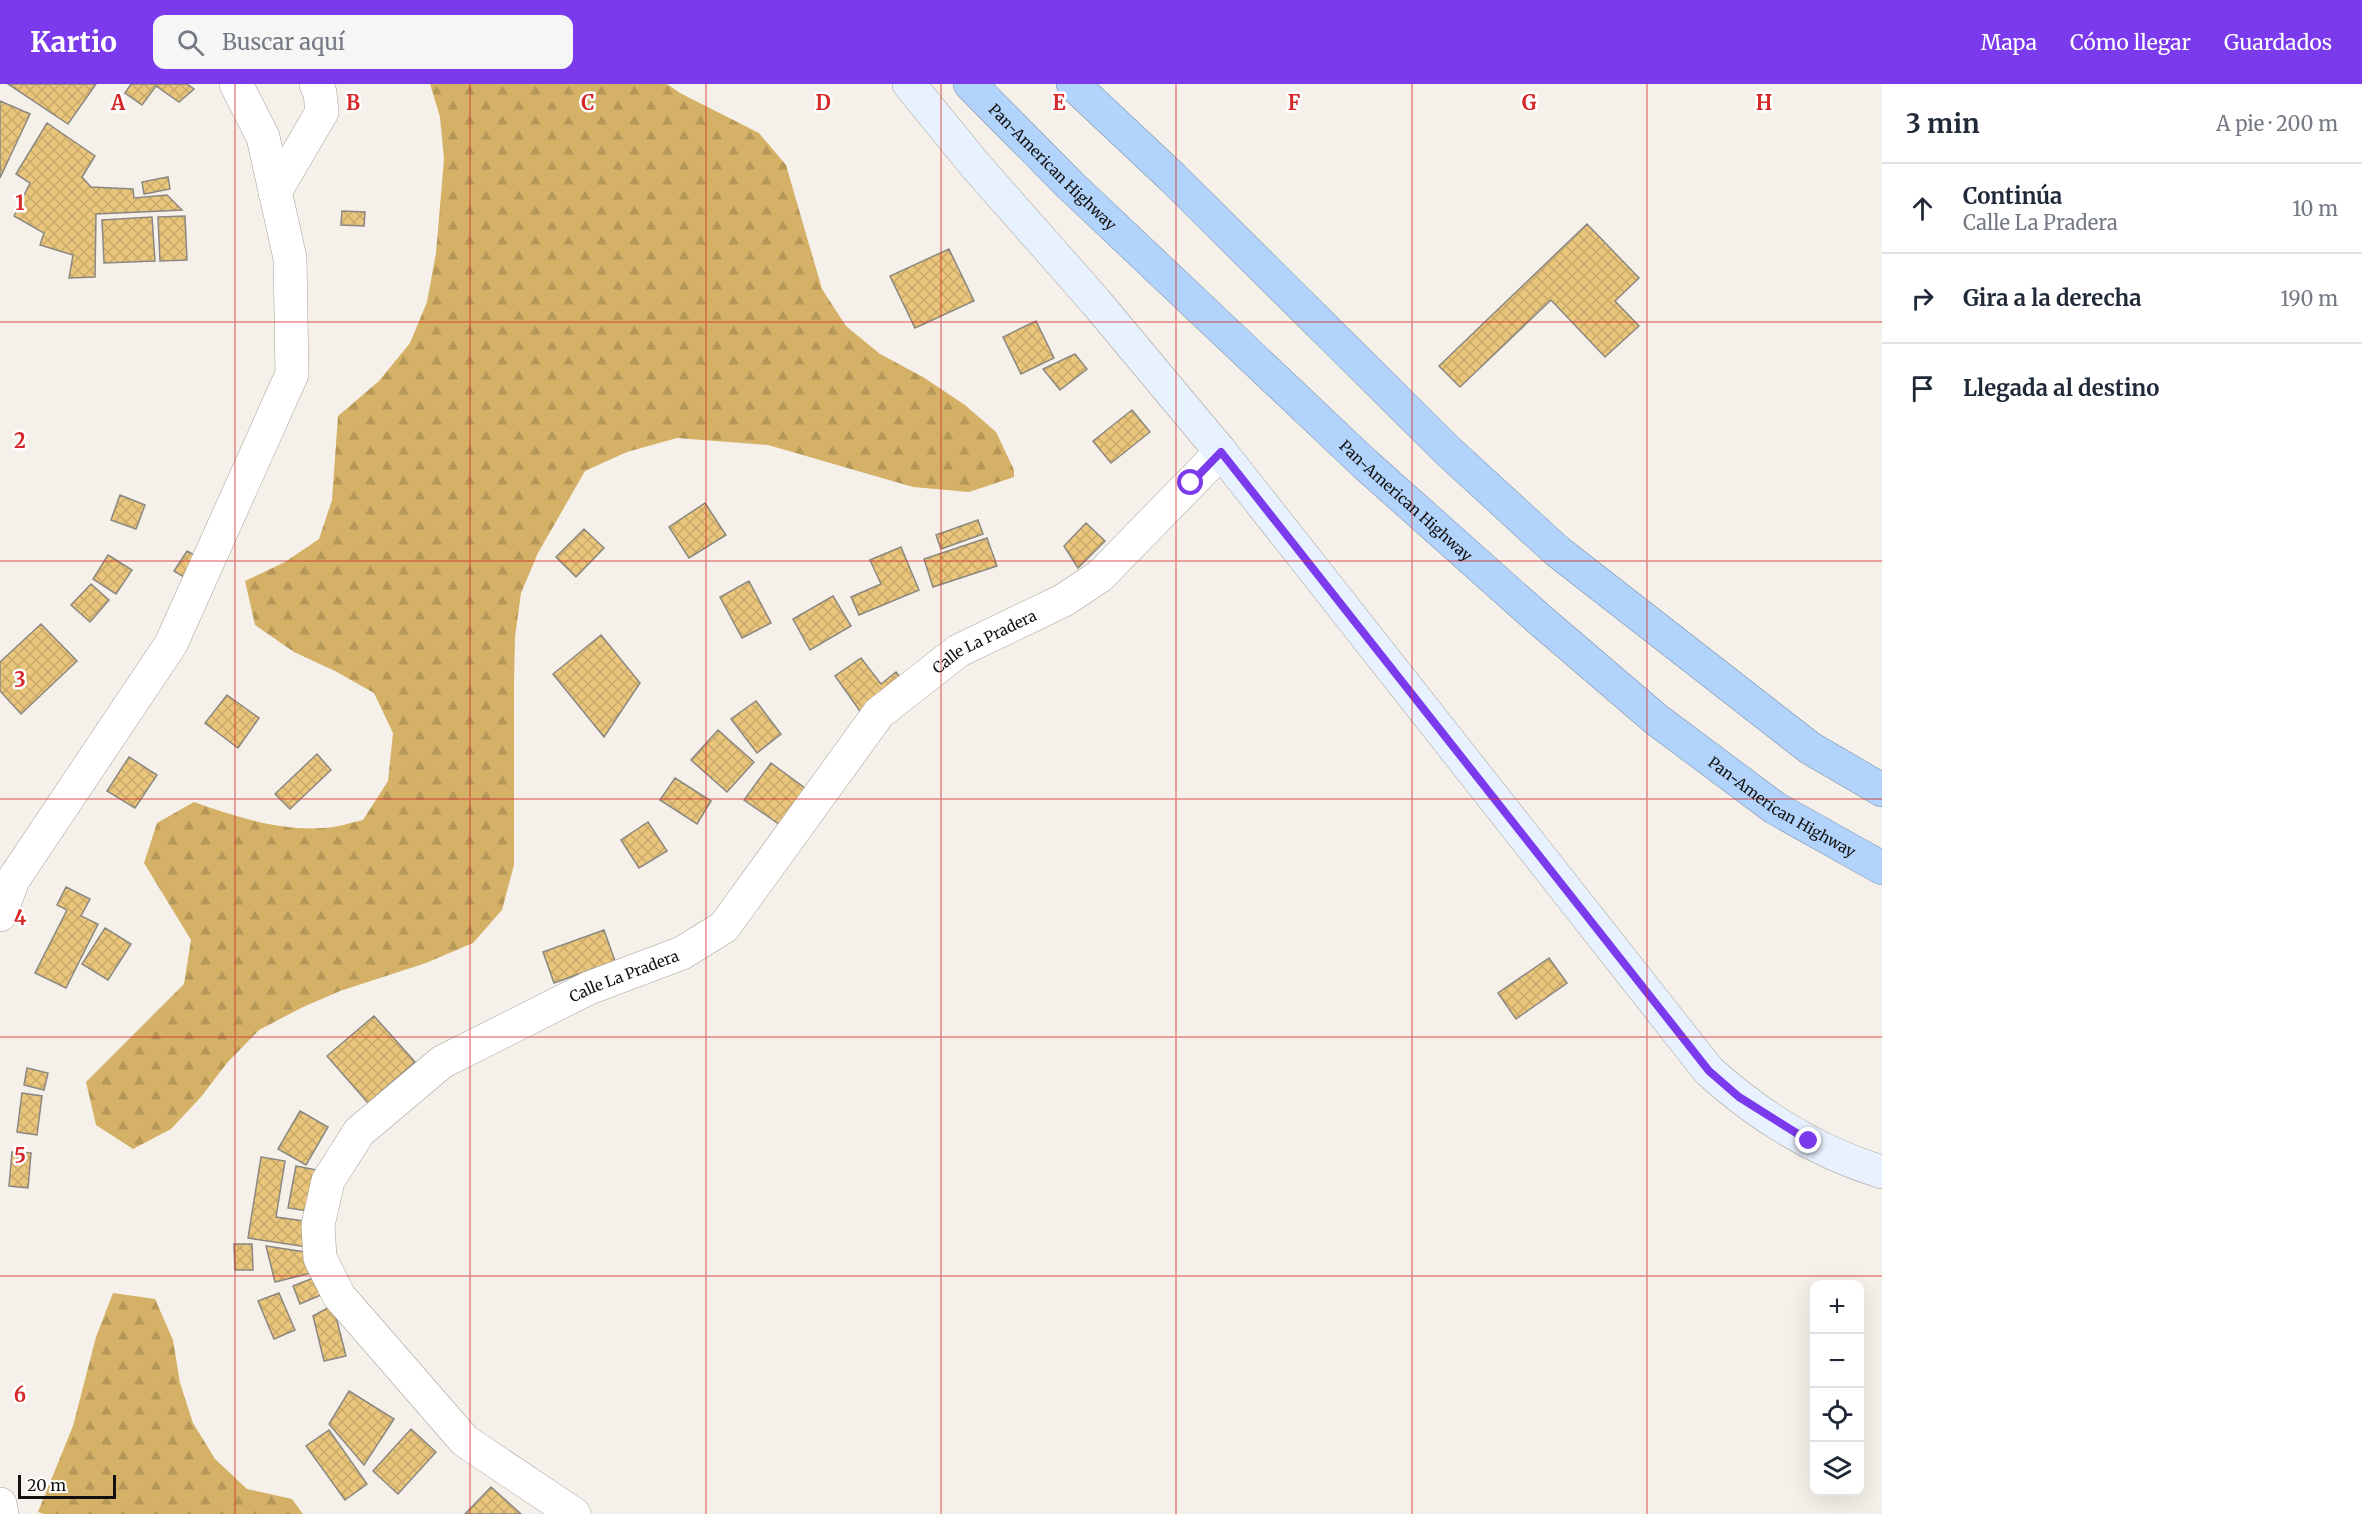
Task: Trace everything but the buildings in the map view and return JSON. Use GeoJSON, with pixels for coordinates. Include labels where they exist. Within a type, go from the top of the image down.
{"type":"FeatureCollection","features":[{"type":"Feature","properties":{"kind":"highway","name":"Pan-American Highway"},"geometry":{"type":"LineString","coordinates":[[970,84],[1070,186],[1356,456],[1539,619],[1657,720],[1775,808],[1882,868]]}},
{"type":"Feature","properties":{"kind":"highway"},"geometry":{"type":"LineString","coordinates":[[1073,84],[1173,178],[1449,452],[1557,551],[1810,748],[1882,790]]}},
{"type":"Feature","properties":{"kind":"main road"},"geometry":{"type":"LineString","coordinates":[[909,84],[975,165],[1095,301],[1221,452],[1709,1071],[1739,1097],[1789,1130],[1849,1162],[1882,1172]]}},
{"type":"Feature","properties":{"kind":"street"},"geometry":{"type":"LineString","coordinates":[[0,915],[13,880],[171,644],[292,374],[290,258],[262,137],[236,84]]}},
{"type":"Feature","properties":{"kind":"street"},"geometry":{"type":"LineString","coordinates":[[275,192],[322,112],[320,93],[316,84]]}},
{"type":"Feature","properties":{"kind":"street","name":"Calle La Pradera"},"geometry":{"type":"LineString","coordinates":[[574,1514],[465,1441],[339,1296],[320,1258],[318,1226],[328,1180],[359,1132],[441,1062],[589,988],[682,953],[724,927],[879,712],[958,651],[1064,600],[1100,576],[1221,452]]}},
{"type":"Feature","properties":{"kind":"street"},"geometry":{"type":"LineString","coordinates":[[0,1504],[2,1514]]}},
{"type":"Feature","properties":{"kind":"green space"},"geometry":{"type":"Polygon","coordinates":[[[430,84],[667,84],[680,93],[759,133],[786,165],[822,289],[846,326],[880,354],[923,377],[965,405],[996,432],[1014,470],[1014,477],[969,492],[913,487],[768,445],[677,438],[627,452],[585,471],[538,553],[521,593],[515,637],[514,865],[502,910],[473,943],[426,963],[340,991],[259,1030],[227,1063],[201,1097],[171,1129],[133,1149],[96,1125],[86,1082],[184,984],[191,940],[144,863],[157,823],[194,802],[273,825],[327,828],[363,820],[388,781],[393,733],[374,693],[294,652],[255,625],[245,581],[285,562],[319,539],[332,500],[338,416],[379,381],[410,343],[427,302],[436,253],[444,159],[440,117],[430,84]]]}},
{"type":"Feature","properties":{"kind":"green space"},"geometry":{"type":"Polygon","coordinates":[[[113,1293],[155,1299],[173,1340],[180,1383],[193,1423],[215,1459],[247,1489],[292,1499],[303,1514],[44,1514],[38,1512],[73,1426],[96,1337],[113,1293]]]}},
{"type":"Feature","properties":{"kind":"route"},"geometry":{"type":"LineString","coordinates":[[1191,483],[1221,452],[1709,1071],[1739,1097],[1809,1141]]}}]}
